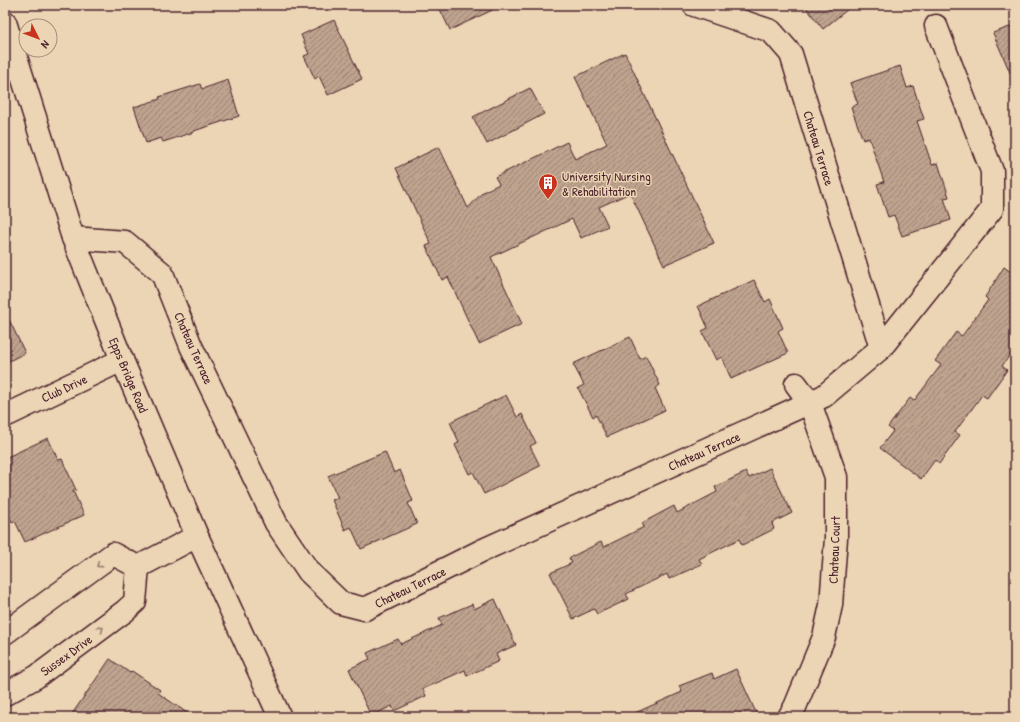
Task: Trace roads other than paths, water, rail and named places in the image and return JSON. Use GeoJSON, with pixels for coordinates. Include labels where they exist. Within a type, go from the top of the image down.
{"type":"FeatureCollection","features":[{"type":"Feature","properties":{"kind":"street","name":"Chateau Terrace"},"geometry":{"type":"LineString","coordinates":[[694,5],[771,31],[791,54],[881,348]]}},
{"type":"Feature","properties":{"kind":"street","name":"Epps Bridge Road"},"geometry":{"type":"LineString","coordinates":[[5,22],[73,238],[122,360],[197,536],[280,717]]}},
{"type":"Feature","properties":{"kind":"street","name":"Chateau Terrace"},"geometry":{"type":"LineString","coordinates":[[73,238],[125,242],[162,273],[191,346],[276,523],[309,572],[340,603],[365,609],[481,551],[824,396],[881,348],[992,209],[992,172],[936,26]]}},
{"type":"Feature","properties":{"kind":"street","name":"Club Drive"},"geometry":{"type":"LineString","coordinates":[[5,416],[122,360]]}},
{"type":"Feature","properties":{"kind":"street","name":"Chateau Court"},"geometry":{"type":"LineString","coordinates":[[790,717],[824,637],[831,605],[836,538],[836,477],[810,403],[796,384]]}},
{"type":"Feature","properties":{"kind":"street"},"geometry":{"type":"LineString","coordinates":[[5,633],[113,554],[138,567],[197,536]]}},
{"type":"Feature","properties":{"kind":"street","name":"Sussex Drive"},"geometry":{"type":"LineString","coordinates":[[5,694],[36,677],[135,602],[138,567]]}},
{"type":"Feature","properties":{"kind":"place","name":"University Nursing & Rehabilitation"},"geometry":{"type":"Point","coordinates":[548,200]}}]}
